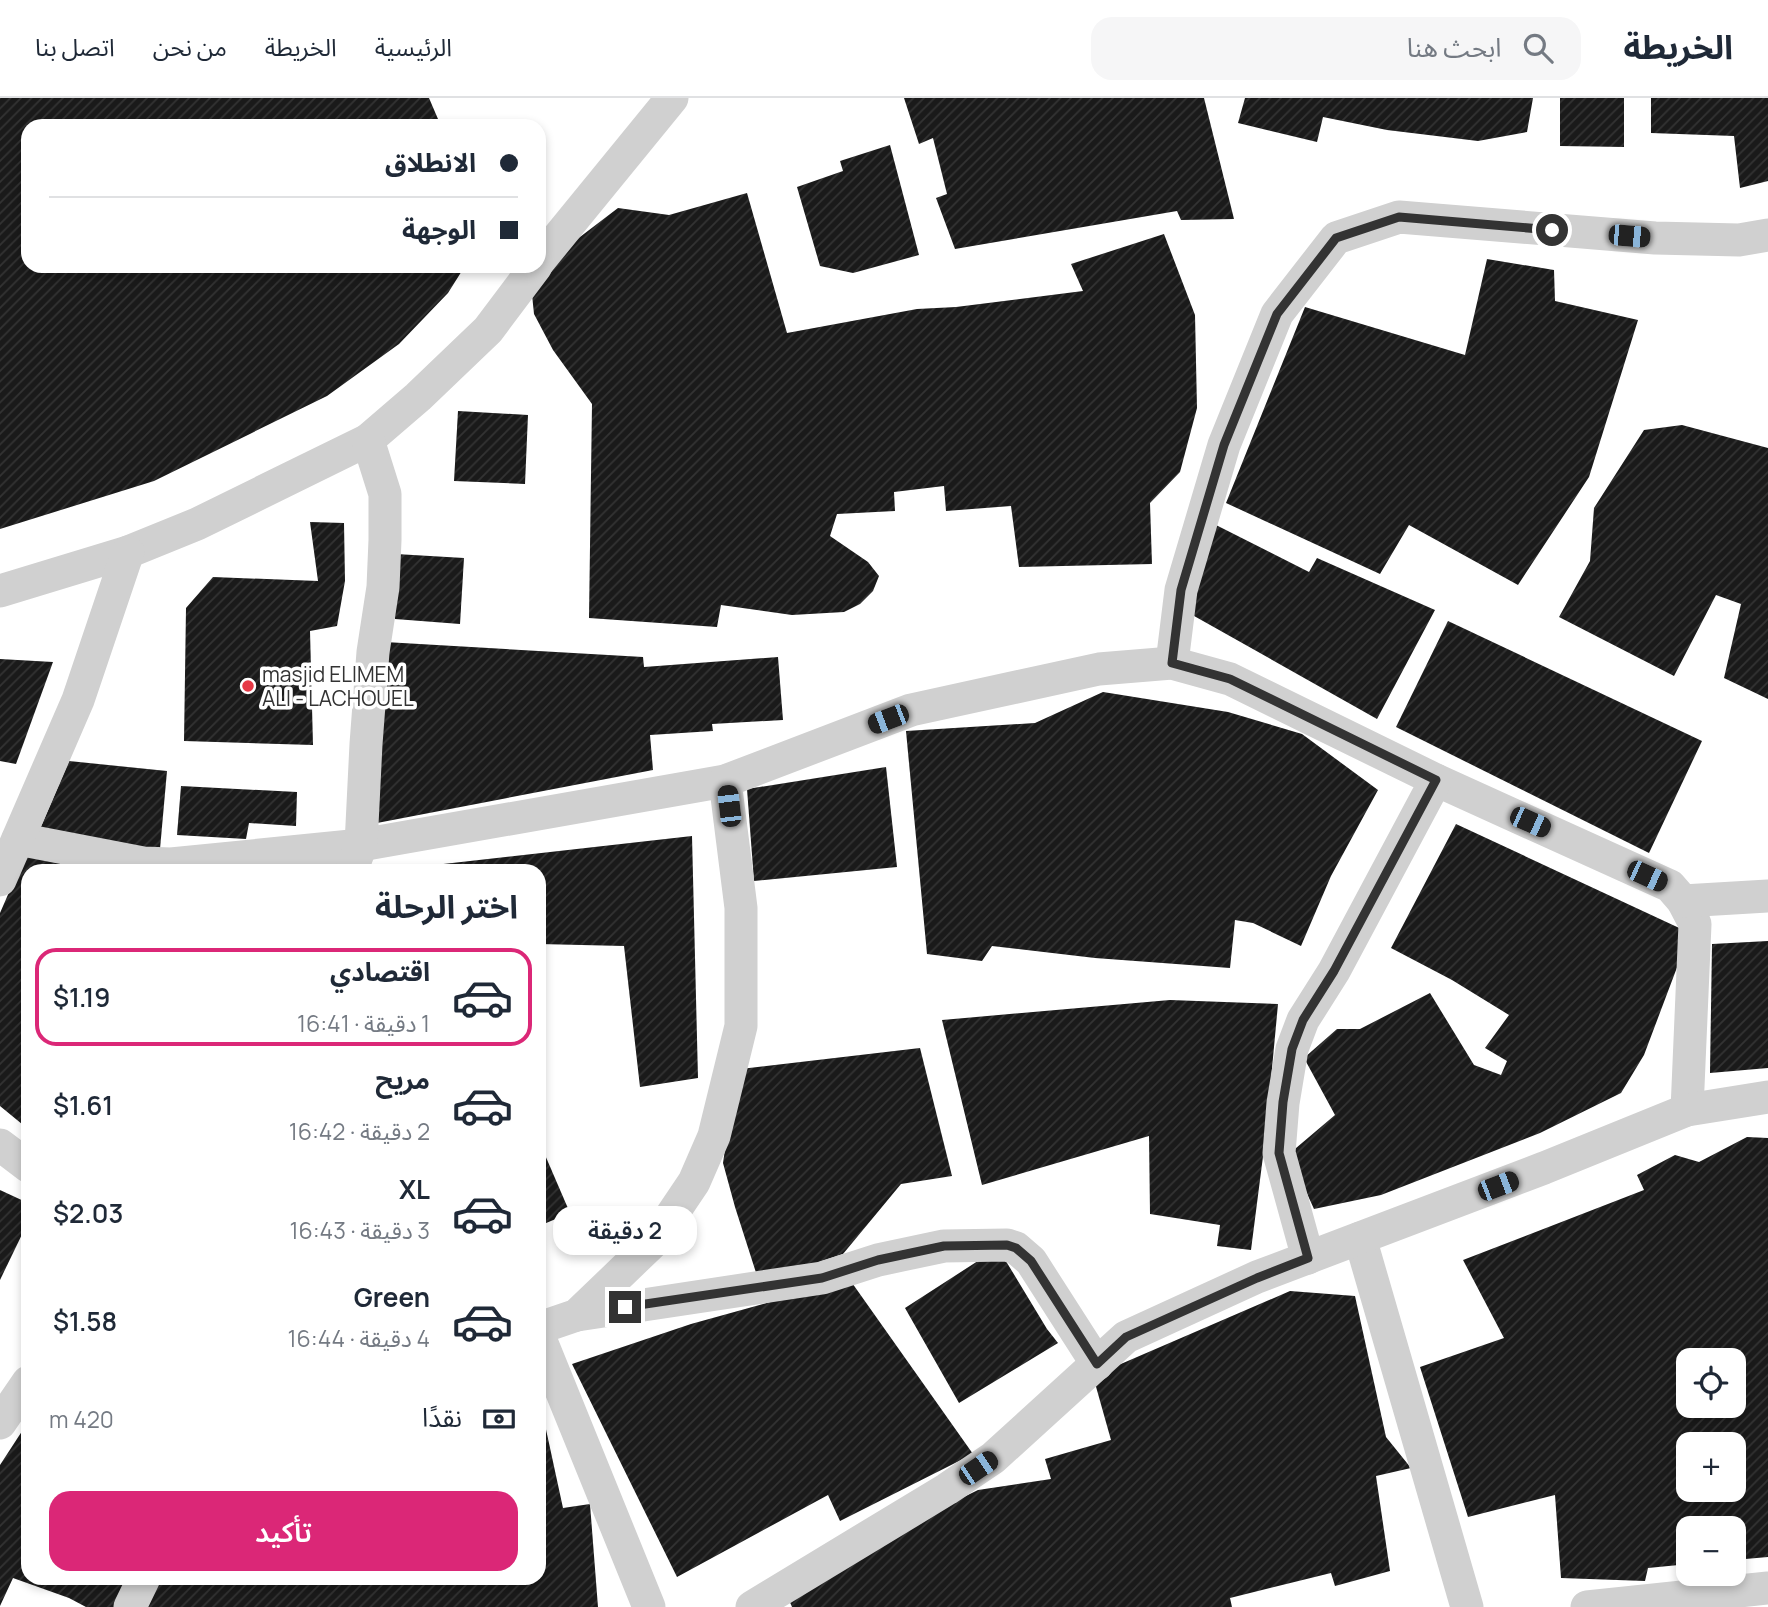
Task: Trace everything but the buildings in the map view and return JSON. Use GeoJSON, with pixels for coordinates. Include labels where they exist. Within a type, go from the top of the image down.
{"type":"FeatureCollection","features":[{"type":"Feature","properties":{"kind":"street"},"geometry":{"type":"LineString","coordinates":[[546,252],[672,98]]}},
{"type":"Feature","properties":{"kind":"street"},"geometry":{"type":"LineString","coordinates":[[1172,663],[1181,590],[1224,445],[1277,314],[1336,238],[1399,217],[1655,238],[1739,240],[1768,236]]}},
{"type":"Feature","properties":{"kind":"street"},"geometry":{"type":"LineString","coordinates":[[0,591],[128,552],[197,524],[369,440],[488,330],[531,273]]}},
{"type":"Feature","properties":{"kind":"street"},"geometry":{"type":"LineString","coordinates":[[356,858],[373,652],[383,587],[385,540],[385,494],[369,440]]}},
{"type":"Feature","properties":{"kind":"street"},"geometry":{"type":"LineString","coordinates":[[0,880],[78,700],[128,552]]}},
{"type":"Feature","properties":{"kind":"street"},"geometry":{"type":"LineString","coordinates":[[18,839],[143,863],[356,858],[726,781],[911,710],[1099,669],[1172,663],[1230,679],[1436,780],[1670,887],[1683,901],[1695,924],[1686,1110]]}},
{"type":"Feature","properties":{"kind":"street"},"geometry":{"type":"LineString","coordinates":[[1308,1258],[1279,1153],[1283,1102],[1292,1049],[1303,1020],[1334,971],[1436,780]]}},
{"type":"Feature","properties":{"kind":"street"},"geometry":{"type":"LineString","coordinates":[[577,1315],[655,1240],[694,1182],[714,1136],[741,1026],[741,908],[726,781]]}},
{"type":"Feature","properties":{"kind":"street"},"geometry":{"type":"LineString","coordinates":[[1683,901],[1768,896]]}},
{"type":"Feature","properties":{"kind":"street"},"geometry":{"type":"LineString","coordinates":[[752,1607],[947,1489],[993,1458],[1126,1337],[1257,1278],[1544,1168],[1686,1110],[1768,1097]]}},
{"type":"Feature","properties":{"kind":"street"},"geometry":{"type":"LineString","coordinates":[[0,1144],[21,1160]]}},
{"type":"Feature","properties":{"kind":"street"},"geometry":{"type":"LineString","coordinates":[[1360,1238],[1467,1607]]}},
{"type":"Feature","properties":{"kind":"street"},"geometry":{"type":"LineString","coordinates":[[546,1326],[577,1315],[822,1278],[878,1260],[944,1246],[1007,1245],[1016,1248],[1031,1261],[1097,1364]]}},
{"type":"Feature","properties":{"kind":"street"},"geometry":{"type":"LineString","coordinates":[[546,1353],[649,1607]]}},
{"type":"Feature","properties":{"kind":"street"},"geometry":{"type":"LineString","coordinates":[[0,1423],[21,1392]]}},
{"type":"Feature","properties":{"kind":"street"},"geometry":{"type":"LineString","coordinates":[[130,1607],[141,1585]]}},
{"type":"Feature","properties":{"kind":"street"},"geometry":{"type":"LineString","coordinates":[[1587,1607],[1768,1588]]}},
{"type":"Feature","properties":{"kind":"place","name":"masjid ELIMEM ALI - LACHOUEL"},"geometry":{"type":"Point","coordinates":[248,686]}},
{"type":"Feature","properties":{"kind":"route"},"geometry":{"type":"LineString","coordinates":[[625,1307],[822,1278],[878,1260],[944,1246],[1007,1245],[1016,1248],[1031,1261],[1097,1364],[1126,1337],[1308,1258],[1279,1153],[1283,1102],[1292,1049],[1303,1020],[1334,971],[1436,780],[1230,679],[1172,663],[1181,590],[1224,445],[1277,314],[1336,238],[1399,217],[1552,230]]}}]}
